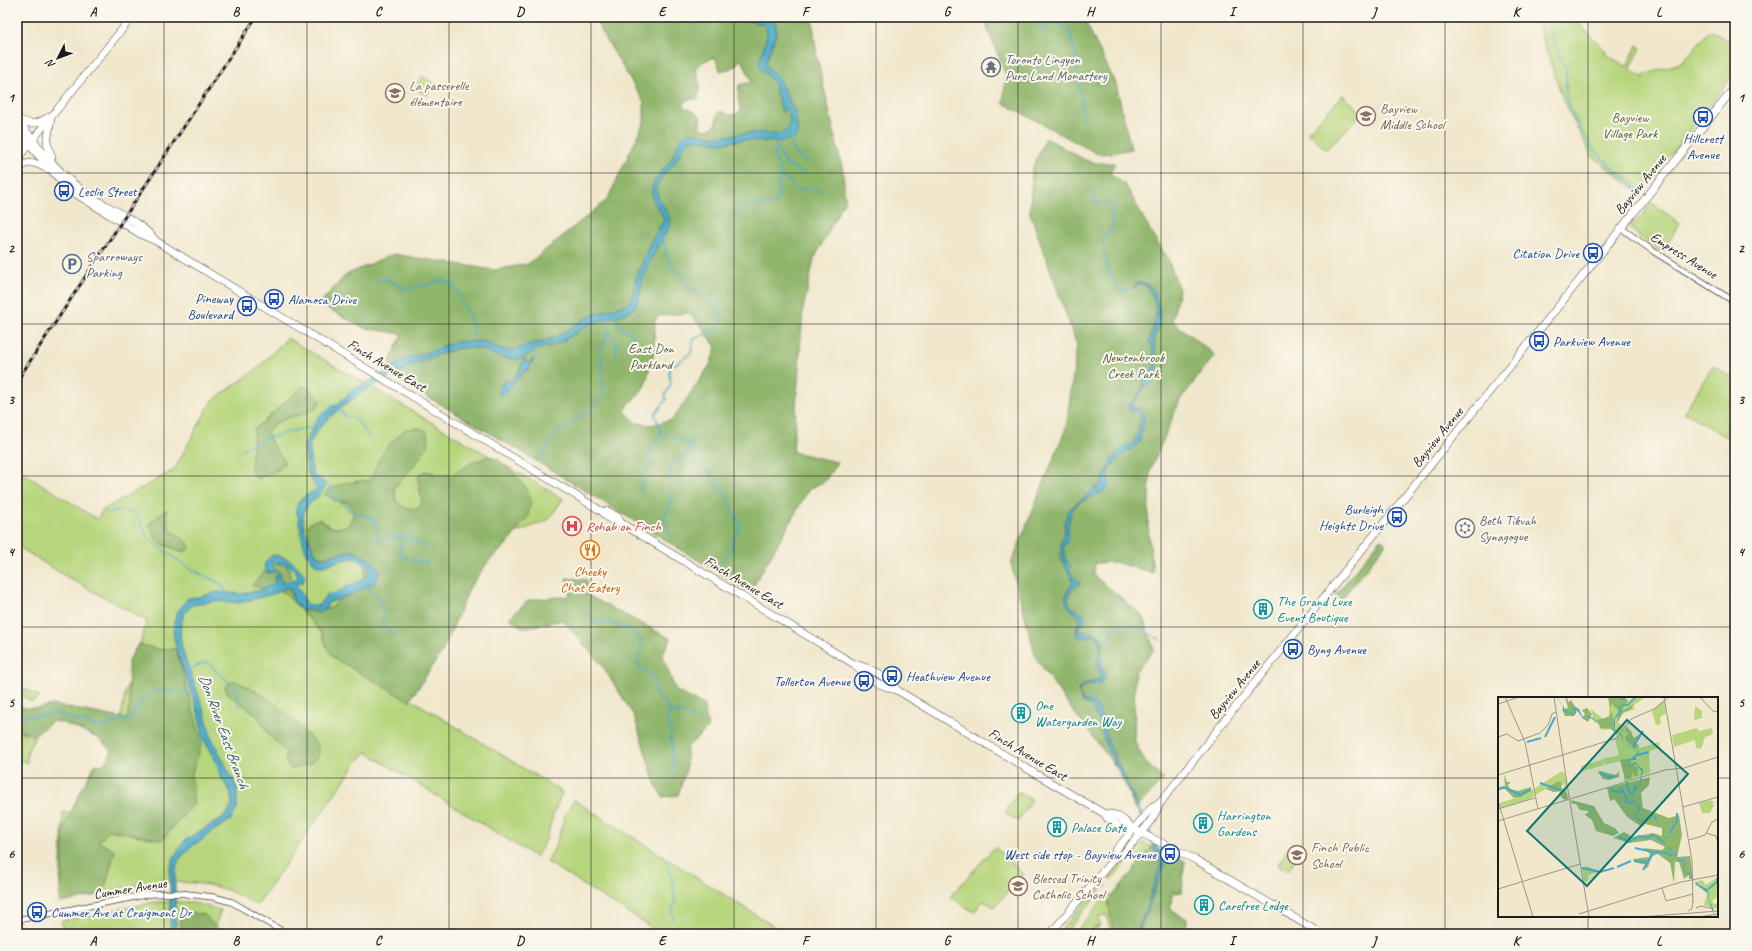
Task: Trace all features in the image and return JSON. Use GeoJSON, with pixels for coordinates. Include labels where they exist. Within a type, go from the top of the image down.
{"type":"FeatureCollection","features":[{"type":"Feature","properties":{"kind":"main road"},"geometry":{"type":"LineString","coordinates":[[17,159],[132,17]]}},
{"type":"Feature","properties":{"kind":"main road","name":"Bayview Avenue"},"geometry":{"type":"LineString","coordinates":[[1050,934],[1116,856],[1122,855],[1140,833],[1158,810],[1160,803],[1735,87]]}},
{"type":"Feature","properties":{"kind":"main road"},"geometry":{"type":"LineString","coordinates":[[17,119],[28,124],[35,124],[51,116]]}},
{"type":"Feature","properties":{"kind":"main road"},"geometry":{"type":"LineString","coordinates":[[51,116],[48,146],[50,154],[58,168]]}},
{"type":"Feature","properties":{"kind":"main road","name":"Finch Avenue East"},"geometry":{"type":"LineString","coordinates":[[17,119],[31,142],[56,176],[76,194],[603,512],[608,511],[618,517],[621,523],[854,664],[866,667],[890,681],[897,690],[1105,814],[1107,818],[1122,827],[1133,829],[1196,860],[1322,934]]}},
{"type":"Feature","properties":{"kind":"main road","name":"Finch Avenue East"},"geometry":{"type":"LineString","coordinates":[[17,131],[31,142],[85,193],[146,230],[156,241]]}},
{"type":"Feature","properties":{"kind":"main road"},"geometry":{"type":"LineString","coordinates":[[17,169],[26,162],[34,163],[56,176]]}},
{"type":"Feature","properties":{"kind":"main road","name":"Bayview Avenue"},"geometry":{"type":"LineString","coordinates":[[1116,856],[1115,851],[1133,829],[1153,806],[1160,803]]}},
{"type":"Feature","properties":{"kind":"street","name":"Empress Avenue"},"geometry":{"type":"LineString","coordinates":[[1621,228],[1653,251],[1735,302]]}},
{"type":"Feature","properties":{"kind":"street","name":"Cummer Avenue"},"geometry":{"type":"LineString","coordinates":[[17,920],[150,894],[192,894],[232,902],[287,934]]}},
{"type":"Feature","properties":{"kind":"green space","name":"East Don Parkland"},"geometry":{"type":"Polygon","coordinates":[[[594,17],[812,17],[817,58],[843,171],[845,200],[814,259],[803,309],[793,452],[837,462],[825,481],[809,489],[750,592],[517,449],[392,376],[402,369],[385,372],[402,334],[364,328],[319,304],[346,275],[393,254],[494,270],[528,264],[607,200],[644,123],[644,102],[594,17]],[[715,57],[702,62],[696,69],[700,86],[698,99],[689,100],[683,105],[685,108],[693,111],[701,117],[699,128],[706,130],[715,126],[718,113],[722,111],[732,115],[741,111],[738,98],[739,85],[752,82],[742,60],[738,61],[737,66],[721,72],[715,57]],[[688,313],[658,316],[655,320],[654,353],[645,385],[638,396],[629,403],[625,411],[636,423],[651,425],[672,420],[710,365],[716,347],[700,325],[688,313]],[[524,359],[519,371],[511,381],[507,380],[499,387],[499,394],[502,395],[515,383],[532,359],[529,363],[524,359]]]}},
{"type":"Feature","properties":{"kind":"green space"},"geometry":{"type":"Polygon","coordinates":[[[983,17],[1083,17],[1116,84],[1131,149],[1113,153],[1098,154],[1003,103],[1006,75],[983,17]]]}},
{"type":"Feature","properties":{"kind":"green space","name":"Bayview Village Park"},"geometry":{"type":"Polygon","coordinates":[[[1535,17],[1572,17],[1607,52],[1605,54],[1627,67],[1637,45],[1641,48],[1630,69],[1643,78],[1644,75],[1683,62],[1710,30],[1735,45],[1735,73],[1640,193],[1591,155],[1564,102],[1535,17]]]}},
{"type":"Feature","properties":{"kind":"green space"},"geometry":{"type":"Polygon","coordinates":[[[422,76],[434,83],[427,95],[415,88],[422,76]]]}},
{"type":"Feature","properties":{"kind":"green space"},"geometry":{"type":"Polygon","coordinates":[[[1343,95],[1362,113],[1326,150],[1308,132],[1343,95]]]}},
{"type":"Feature","properties":{"kind":"green space","name":"Newtonbrook Creek Park"},"geometry":{"type":"Polygon","coordinates":[[[1046,138],[1085,160],[1096,163],[1115,163],[1110,173],[1126,186],[1151,232],[1168,259],[1179,290],[1172,321],[1215,355],[1180,400],[1150,471],[1148,529],[1153,573],[1115,562],[1095,563],[1093,575],[1142,615],[1154,650],[1135,672],[1134,740],[1145,762],[1163,779],[1135,810],[1122,775],[1067,703],[1036,658],[1011,564],[1066,428],[1077,345],[1030,213],[1032,169],[1046,138]]]}},
{"type":"Feature","properties":{"kind":"green space"},"geometry":{"type":"Polygon","coordinates":[[[1652,203],[1679,223],[1663,253],[1637,235],[1631,228],[1652,203]]]}},
{"type":"Feature","properties":{"kind":"green space"},"geometry":{"type":"Polygon","coordinates":[[[287,338],[563,499],[548,520],[500,539],[462,586],[419,687],[409,698],[562,792],[552,818],[547,838],[536,857],[366,752],[357,762],[257,905],[227,890],[186,882],[143,885],[59,903],[63,812],[72,814],[95,764],[106,768],[115,751],[125,694],[147,621],[62,574],[17,546],[17,469],[97,519],[103,510],[174,470],[211,402],[257,369],[287,338]]]}},
{"type":"Feature","properties":{"kind":"green space"},"geometry":{"type":"Polygon","coordinates":[[[1713,366],[1735,379],[1735,442],[1684,412],[1713,366]]]}},
{"type":"Feature","properties":{"kind":"green space"},"geometry":{"type":"Polygon","coordinates":[[[303,386],[309,388],[321,400],[312,410],[281,420],[271,427],[267,433],[273,446],[285,462],[278,470],[257,479],[251,470],[254,430],[303,386]]]}},
{"type":"Feature","properties":{"kind":"green space"},"geometry":{"type":"Polygon","coordinates":[[[419,428],[427,431],[429,444],[417,462],[394,488],[396,501],[405,508],[417,509],[422,503],[418,479],[419,474],[426,471],[442,475],[452,475],[471,463],[487,457],[498,459],[520,480],[527,489],[531,500],[528,516],[509,542],[488,562],[470,587],[442,652],[409,701],[334,658],[328,650],[322,633],[285,593],[279,590],[252,586],[270,567],[285,564],[290,569],[289,573],[292,580],[288,587],[294,601],[309,611],[314,612],[331,608],[343,596],[352,596],[357,594],[360,591],[364,581],[364,561],[356,555],[324,557],[314,555],[311,548],[308,525],[315,520],[321,520],[328,526],[334,528],[349,525],[354,511],[348,502],[339,502],[324,494],[340,485],[370,480],[379,459],[392,442],[405,429],[419,428]]]}},
{"type":"Feature","properties":{"kind":"green space"},"geometry":{"type":"Polygon","coordinates":[[[166,509],[169,529],[188,543],[190,548],[184,552],[158,543],[149,524],[166,509]]]}},
{"type":"Feature","properties":{"kind":"green space"},"geometry":{"type":"Polygon","coordinates":[[[1381,539],[1385,545],[1341,600],[1335,596],[1381,539]]]}},
{"type":"Feature","properties":{"kind":"green space"},"geometry":{"type":"Polygon","coordinates":[[[566,578],[587,580],[589,596],[671,639],[662,655],[676,691],[704,705],[708,728],[687,747],[686,770],[678,795],[663,797],[656,786],[634,716],[602,665],[563,620],[523,628],[509,618],[529,600],[570,596],[566,578]]]}},
{"type":"Feature","properties":{"kind":"green space"},"geometry":{"type":"Polygon","coordinates":[[[138,644],[158,649],[176,649],[202,743],[191,776],[193,804],[162,840],[108,830],[99,842],[115,851],[103,894],[61,903],[64,827],[94,766],[104,764],[112,752],[98,738],[64,723],[53,721],[34,735],[28,732],[17,732],[17,703],[25,708],[39,708],[53,705],[127,719],[130,704],[128,662],[138,644]]]}},
{"type":"Feature","properties":{"kind":"green space"},"geometry":{"type":"Polygon","coordinates":[[[232,680],[266,697],[287,714],[316,744],[318,754],[316,758],[305,766],[291,769],[285,761],[287,753],[269,735],[257,715],[227,693],[225,687],[232,680]]]}},
{"type":"Feature","properties":{"kind":"green space"},"geometry":{"type":"Polygon","coordinates":[[[17,684],[40,697],[32,702],[17,693],[17,684]]]}},
{"type":"Feature","properties":{"kind":"green space"},"geometry":{"type":"Polygon","coordinates":[[[17,730],[35,737],[28,750],[27,763],[17,759],[17,730]]]}},
{"type":"Feature","properties":{"kind":"green space"},"geometry":{"type":"Polygon","coordinates":[[[1018,792],[1032,800],[1018,821],[1005,813],[1018,792]]]}},
{"type":"Feature","properties":{"kind":"green space"},"geometry":{"type":"Polygon","coordinates":[[[574,800],[786,934],[662,934],[547,862],[556,845],[565,816],[574,800]]]}},
{"type":"Feature","properties":{"kind":"green space"},"geometry":{"type":"Polygon","coordinates":[[[1143,843],[1186,862],[1184,864],[1182,892],[1174,893],[1170,905],[1173,912],[1187,919],[1186,928],[1181,934],[1102,934],[1110,932],[1107,915],[1099,916],[1100,926],[1094,926],[1099,928],[1093,928],[1094,934],[1074,934],[1108,893],[1112,897],[1142,860],[1134,854],[1111,879],[1108,877],[1138,845],[1143,843]]]}},
{"type":"Feature","properties":{"kind":"green space"},"geometry":{"type":"Polygon","coordinates":[[[995,847],[1023,874],[995,907],[983,901],[974,912],[950,897],[995,847]]]}},
{"type":"Feature","properties":{"kind":"green space"},"geometry":{"type":"Polygon","coordinates":[[[1152,847],[1186,862],[1184,864],[1182,892],[1174,893],[1170,905],[1173,912],[1187,919],[1186,928],[1181,934],[1112,934],[1114,931],[1108,902],[1152,847]]]}},
{"type":"Feature","properties":{"kind":"green space"},"geometry":{"type":"Polygon","coordinates":[[[1288,848],[1298,854],[1288,871],[1278,865],[1288,848]]]}},
{"type":"Feature","properties":{"kind":"green space"},"geometry":{"type":"Polygon","coordinates":[[[1102,881],[1106,884],[1106,888],[1104,886],[1065,932],[1062,929],[1102,881]]]}},
{"type":"Feature","properties":{"kind":"green space"},"geometry":{"type":"Polygon","coordinates":[[[155,902],[189,902],[221,910],[215,925],[225,934],[65,934],[61,921],[155,902]]]}},
{"type":"Feature","properties":{"kind":"green space"},"geometry":{"type":"Polygon","coordinates":[[[186,912],[205,915],[221,934],[185,934],[179,922],[186,912]]]}},
{"type":"Feature","properties":{"kind":"water","name":"Don River East Branch"},"geometry":{"type":"Polygon","coordinates":[[[731,17],[760,17],[776,24],[776,34],[765,64],[777,76],[795,112],[798,133],[795,139],[778,142],[744,140],[722,143],[694,139],[687,143],[673,165],[657,185],[658,197],[669,216],[670,225],[655,251],[646,271],[638,302],[632,310],[622,315],[596,322],[557,344],[537,349],[520,359],[503,358],[478,349],[463,348],[446,352],[425,360],[401,371],[352,400],[332,415],[317,431],[310,446],[311,465],[314,476],[321,479],[326,485],[321,493],[305,510],[303,522],[307,536],[316,555],[321,558],[351,550],[371,560],[379,569],[376,581],[362,590],[328,603],[326,609],[318,613],[310,609],[304,611],[298,607],[291,589],[286,588],[273,594],[239,603],[216,601],[193,605],[185,612],[181,623],[180,636],[183,652],[204,710],[211,736],[237,788],[237,809],[231,820],[213,831],[201,841],[191,846],[179,860],[176,868],[175,883],[176,934],[171,934],[170,867],[174,857],[185,840],[219,820],[227,814],[232,805],[230,791],[222,779],[217,764],[203,738],[198,712],[176,649],[173,631],[174,621],[178,611],[188,598],[199,597],[216,592],[241,594],[260,590],[275,583],[275,578],[278,574],[276,572],[267,573],[264,568],[266,561],[273,555],[291,561],[305,575],[303,582],[296,584],[307,604],[318,606],[327,594],[336,593],[359,582],[365,577],[369,570],[364,563],[357,559],[343,560],[324,566],[319,566],[311,560],[305,550],[296,510],[298,502],[317,488],[309,477],[304,446],[318,417],[330,407],[337,405],[355,388],[406,359],[459,341],[487,342],[495,348],[512,351],[527,345],[547,341],[565,332],[590,316],[629,303],[632,298],[636,278],[650,243],[664,220],[652,195],[654,182],[671,161],[680,140],[687,134],[694,132],[711,136],[759,132],[774,134],[782,133],[788,128],[790,120],[786,107],[784,107],[784,112],[782,112],[773,82],[759,66],[767,32],[763,24],[731,17]],[[272,562],[273,568],[280,573],[281,582],[288,582],[298,578],[292,567],[277,562],[272,562]]]}},
{"type":"Feature","properties":{"kind":"water"},"geometry":{"type":"Polygon","coordinates":[[[1136,283],[1143,283],[1153,290],[1156,296],[1159,311],[1159,327],[1154,339],[1157,364],[1156,377],[1154,382],[1149,386],[1145,384],[1142,392],[1132,405],[1140,410],[1144,417],[1144,426],[1140,442],[1132,449],[1125,452],[1109,469],[1108,474],[1110,484],[1107,488],[1079,503],[1072,511],[1068,526],[1069,537],[1066,540],[1067,543],[1063,547],[1066,560],[1071,567],[1069,570],[1080,583],[1072,590],[1068,600],[1072,607],[1085,617],[1085,622],[1079,626],[1078,630],[1081,632],[1087,631],[1098,635],[1101,638],[1103,647],[1101,653],[1101,666],[1106,675],[1101,683],[1087,685],[1080,689],[1079,693],[1078,689],[1081,686],[1101,678],[1097,662],[1101,644],[1098,637],[1093,636],[1081,638],[1077,636],[1076,629],[1081,618],[1069,608],[1066,601],[1068,591],[1073,581],[1064,565],[1065,562],[1062,562],[1063,557],[1061,556],[1061,544],[1065,530],[1064,523],[1068,511],[1101,484],[1112,459],[1125,446],[1131,445],[1137,435],[1140,414],[1137,411],[1130,411],[1129,404],[1136,397],[1143,385],[1144,379],[1154,367],[1152,346],[1149,342],[1156,317],[1153,299],[1147,286],[1140,284],[1131,289],[1136,283]]]}},
{"type":"Feature","properties":{"kind":"water"},"geometry":{"type":"Polygon","coordinates":[[[524,359],[529,363],[534,359],[528,370],[524,371],[515,383],[502,395],[498,392],[499,387],[507,380],[511,381],[519,372],[524,359]]]}},
{"type":"Feature","properties":{"kind":"water"},"geometry":{"type":"Polygon","coordinates":[[[1080,694],[1083,701],[1092,702],[1098,708],[1103,720],[1108,742],[1165,864],[1138,934],[1161,864],[1134,802],[1109,752],[1102,734],[1101,722],[1096,717],[1092,706],[1082,702],[1080,694]]]}},
{"type":"Feature","properties":{"kind":"waterway"},"geometry":{"type":"LineString","coordinates":[[1039,17],[1040,27],[1043,30],[1053,22],[1061,23],[1069,31],[1079,66],[1076,79],[1080,90],[1085,120]]}},
{"type":"Feature","properties":{"kind":"waterway"},"geometry":{"type":"LineString","coordinates":[[1546,17],[1555,45],[1566,69],[1566,98],[1576,121],[1589,143],[1600,156],[1618,173],[1631,181],[1638,190]]}},
{"type":"Feature","properties":{"kind":"waterway"},"geometry":{"type":"LineString","coordinates":[[790,138],[792,146],[798,156],[809,162]]}},
{"type":"Feature","properties":{"kind":"waterway"},"geometry":{"type":"LineString","coordinates":[[778,141],[774,155],[781,174],[798,191],[806,188],[820,191]]}},
{"type":"Feature","properties":{"kind":"waterway"},"geometry":{"type":"LineString","coordinates":[[777,149],[786,164],[803,173]]}},
{"type":"Feature","properties":{"kind":"waterway"},"geometry":{"type":"LineString","coordinates":[[734,217],[749,205],[769,205],[776,203],[781,174]]}},
{"type":"Feature","properties":{"kind":"waterway"},"geometry":{"type":"LineString","coordinates":[[1094,189],[1093,196],[1098,204],[1110,203],[1114,206],[1112,216],[1114,228],[1112,231],[1104,235],[1103,238],[1104,251],[1108,267],[1114,282],[1118,287],[1123,291],[1131,289]]}},
{"type":"Feature","properties":{"kind":"waterway"},"geometry":{"type":"LineString","coordinates":[[641,493],[642,475],[650,464],[649,455],[661,432],[655,414],[666,400],[665,395],[671,384],[669,373],[670,368],[691,353],[694,339],[717,329],[722,322],[717,302],[711,296],[688,288],[682,276],[670,266],[662,237]]}},
{"type":"Feature","properties":{"kind":"waterway"},"geometry":{"type":"LineString","coordinates":[[375,284],[384,278],[406,289],[428,285],[441,280],[452,284],[458,291],[473,326],[472,335]]}},
{"type":"Feature","properties":{"kind":"waterway"},"geometry":{"type":"LineString","coordinates":[[618,315],[617,325],[633,335],[636,341],[633,344],[630,344],[627,340]]}},
{"type":"Feature","properties":{"kind":"waterway"},"geometry":{"type":"LineString","coordinates":[[603,319],[617,347],[616,358]]}},
{"type":"Feature","properties":{"kind":"waterway"},"geometry":{"type":"LineString","coordinates":[[541,460],[553,436],[590,410],[602,397],[601,350],[605,338],[609,332]]}},
{"type":"Feature","properties":{"kind":"waterway"},"geometry":{"type":"LineString","coordinates":[[533,348],[537,356],[534,359]]}},
{"type":"Feature","properties":{"kind":"waterway"},"geometry":{"type":"LineString","coordinates":[[338,409],[347,417],[356,419],[368,436]]}},
{"type":"Feature","properties":{"kind":"waterway"},"geometry":{"type":"LineString","coordinates":[[242,450],[257,442],[297,430],[314,427]]}},
{"type":"Feature","properties":{"kind":"waterway"},"geometry":{"type":"LineString","coordinates":[[661,433],[664,437],[671,436],[692,444],[692,457],[699,465],[705,468],[724,490],[734,515],[741,525],[733,540],[731,551],[722,562]]}},
{"type":"Feature","properties":{"kind":"waterway"},"geometry":{"type":"LineString","coordinates":[[672,538],[667,529],[665,515],[671,503],[668,492],[672,484],[670,465],[685,453],[690,443]]}},
{"type":"Feature","properties":{"kind":"waterway"},"geometry":{"type":"LineString","coordinates":[[680,457],[683,477]]}},
{"type":"Feature","properties":{"kind":"waterway"},"geometry":{"type":"LineString","coordinates":[[324,485],[329,485],[332,489],[334,500],[343,503],[352,512],[371,518],[377,526],[377,535],[380,540],[403,536],[428,549]]}},
{"type":"Feature","properties":{"kind":"waterway"},"geometry":{"type":"LineString","coordinates":[[107,513],[119,510],[134,512],[138,517],[148,539],[189,568],[221,584],[226,592]]}},
{"type":"Feature","properties":{"kind":"waterway"},"geometry":{"type":"LineString","coordinates":[[397,538],[401,543],[400,554],[409,559],[428,563]]}},
{"type":"Feature","properties":{"kind":"waterway"},"geometry":{"type":"LineString","coordinates":[[367,587],[381,600],[383,608],[383,624],[388,631],[397,635]]}},
{"type":"Feature","properties":{"kind":"waterway"},"geometry":{"type":"LineString","coordinates":[[588,615],[593,621],[606,622],[634,633],[639,638],[641,644],[641,651],[637,659],[639,667],[647,671],[654,680],[656,694],[669,709],[676,714],[681,712],[683,714],[687,714],[693,720]]}},
{"type":"Feature","properties":{"kind":"waterway"},"geometry":{"type":"LineString","coordinates":[[1102,644],[1109,640],[1111,630],[1122,624],[1145,630],[1154,637],[1160,639]]}},
{"type":"Feature","properties":{"kind":"waterway"},"geometry":{"type":"LineString","coordinates":[[189,669],[207,662],[237,690],[240,707]]}},
{"type":"Feature","properties":{"kind":"waterway"},"geometry":{"type":"LineString","coordinates":[[17,716],[41,716],[54,713],[69,719],[85,722],[98,728],[129,719],[134,714],[140,703],[154,691],[192,693]]}},
{"type":"Feature","properties":{"kind":"waterway"},"geometry":{"type":"LineString","coordinates":[[669,709],[668,724],[672,731],[670,737],[672,745],[673,772]]}},
{"type":"Feature","properties":{"kind":"waterway"},"geometry":{"type":"LineString","coordinates":[[663,855],[669,867],[674,888],[675,902],[672,911],[674,920]]}},
{"type":"Feature","properties":{"kind":"waterway"},"geometry":{"type":"LineString","coordinates":[[675,926],[677,934]]}},
{"type":"Feature","properties":{"kind":"railway"},"geometry":{"type":"LineString","coordinates":[[17,381],[256,17]]}},
{"type":"Feature","properties":{"kind":"place","name":"Toronto Lingyen Pure Land Monastery"},"geometry":{"type":"Point","coordinates":[991,67]}},
{"type":"Feature","properties":{"kind":"place","name":"La passerelle élémentaire"},"geometry":{"type":"Point","coordinates":[395,93]}},
{"type":"Feature","properties":{"kind":"place","name":"Bayview Middle School"},"geometry":{"type":"Point","coordinates":[1366,116]}},
{"type":"Feature","properties":{"kind":"place","name":"Hillcrest Avenue"},"geometry":{"type":"Point","coordinates":[1703,117]}},
{"type":"Feature","properties":{"kind":"place","name":"Leslie Street"},"geometry":{"type":"Point","coordinates":[64,191]}},
{"type":"Feature","properties":{"kind":"place","name":"Citation Drive"},"geometry":{"type":"Point","coordinates":[1593,253]}},
{"type":"Feature","properties":{"kind":"place","name":"Sparroways Parking"},"geometry":{"type":"Point","coordinates":[72,264]}},
{"type":"Feature","properties":{"kind":"place","name":"Alamosa Drive"},"geometry":{"type":"Point","coordinates":[274,299]}},
{"type":"Feature","properties":{"kind":"place","name":"Pineway Boulevard"},"geometry":{"type":"Point","coordinates":[247,306]}},
{"type":"Feature","properties":{"kind":"place","name":"Parkview Avenue"},"geometry":{"type":"Point","coordinates":[1539,341]}},
{"type":"Feature","properties":{"kind":"place","name":"Burleigh Heights Drive"},"geometry":{"type":"Point","coordinates":[1397,517]}},
{"type":"Feature","properties":{"kind":"place","name":"Rehab on Finch"},"geometry":{"type":"Point","coordinates":[572,526]}},
{"type":"Feature","properties":{"kind":"place","name":"Beth Tikvah Synagogue"},"geometry":{"type":"Point","coordinates":[1465,528]}},
{"type":"Feature","properties":{"kind":"place","name":"Cheeky Chat Eatery"},"geometry":{"type":"Point","coordinates":[590,550]}},
{"type":"Feature","properties":{"kind":"place","name":"The Grand Luxe Event Boutique"},"geometry":{"type":"Point","coordinates":[1263,609]}},
{"type":"Feature","properties":{"kind":"place","name":"Byng Avenue"},"geometry":{"type":"Point","coordinates":[1293,649]}},
{"type":"Feature","properties":{"kind":"place","name":"Heathview Avenue"},"geometry":{"type":"Point","coordinates":[892,676]}},
{"type":"Feature","properties":{"kind":"place","name":"Tollerton Avenue"},"geometry":{"type":"Point","coordinates":[864,681]}},
{"type":"Feature","properties":{"kind":"place","name":"One Watergarden Way"},"geometry":{"type":"Point","coordinates":[1021,713]}},
{"type":"Feature","properties":{"kind":"place","name":"Harrington Gardens"},"geometry":{"type":"Point","coordinates":[1203,823]}},
{"type":"Feature","properties":{"kind":"place","name":"Palace Gate"},"geometry":{"type":"Point","coordinates":[1057,827]}},
{"type":"Feature","properties":{"kind":"place","name":"West side stop - Bayview Avenue"},"geometry":{"type":"Point","coordinates":[1170,854]}},
{"type":"Feature","properties":{"kind":"place","name":"Finch Public School"},"geometry":{"type":"Point","coordinates":[1297,855]}},
{"type":"Feature","properties":{"kind":"place","name":"Blessed Trinity Catholic School"},"geometry":{"type":"Point","coordinates":[1018,886]}},
{"type":"Feature","properties":{"kind":"place","name":"Carefree Lodge"},"geometry":{"type":"Point","coordinates":[1204,905]}},
{"type":"Feature","properties":{"kind":"place","name":"Cummer Ave at Craigmont Dr"},"geometry":{"type":"Point","coordinates":[37,912]}}]}
